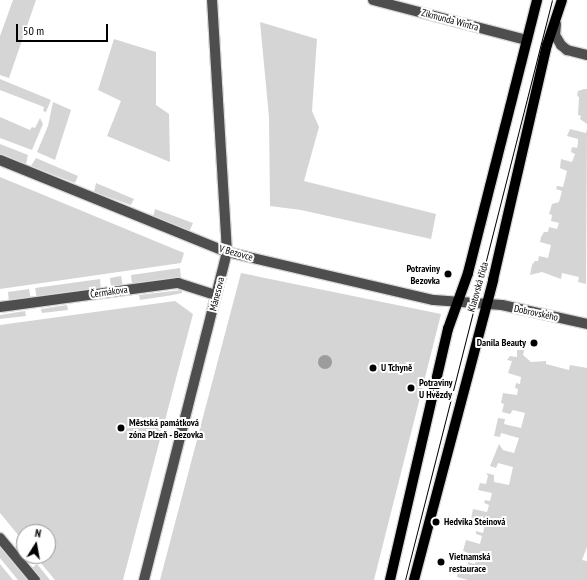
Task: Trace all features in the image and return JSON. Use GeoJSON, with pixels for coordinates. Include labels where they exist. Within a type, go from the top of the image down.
{"type":"FeatureCollection","features":[{"type":"Feature","properties":{"kind":"main road","name":"Klatovská třída"},"geometry":{"type":"LineString","coordinates":[[390,580],[423,446],[430,404],[458,302],[468,273],[537,0]]}},
{"type":"Feature","properties":{"kind":"main road","name":"Klatovská třída"},"geometry":{"type":"LineString","coordinates":[[414,580],[516,187],[526,128],[547,45],[562,0]]}},
{"type":"Feature","properties":{"kind":"street","name":"Mánesova"},"geometry":{"type":"LineString","coordinates":[[144,580],[227,252],[212,0]]}},
{"type":"Feature","properties":{"kind":"street","name":"Zikmunda Wintra"},"geometry":{"type":"LineString","coordinates":[[373,0],[527,40]]}},
{"type":"Feature","properties":{"kind":"street"},"geometry":{"type":"LineString","coordinates":[[556,21],[555,35],[561,45],[567,50],[587,55]]}},
{"type":"Feature","properties":{"kind":"street","name":"V Bezovce"},"geometry":{"type":"LineString","coordinates":[[0,160],[227,252],[357,284],[458,302],[485,304]]}},
{"type":"Feature","properties":{"kind":"street","name":"Čermákova"},"geometry":{"type":"LineString","coordinates":[[0,307],[178,283],[216,295]]}},
{"type":"Feature","properties":{"kind":"street","name":"Dobrovského"},"geometry":{"type":"LineString","coordinates":[[485,304],[502,306],[587,324]]}},
{"type":"Feature","properties":{"kind":"street"},"geometry":{"type":"LineString","coordinates":[[0,538],[35,580]]}},
{"type":"Feature","properties":{"kind":"shaded area"},"geometry":{"type":"Polygon","coordinates":[[[13,0],[36,0],[9,78],[0,75],[0,36],[13,0]]]}},
{"type":"Feature","properties":{"kind":"shaded area"},"geometry":{"type":"Polygon","coordinates":[[[260,22],[317,39],[312,111],[319,127],[304,181],[436,214],[431,239],[301,210],[270,206],[269,117],[260,22]]]}},
{"type":"Feature","properties":{"kind":"shaded area"},"geometry":{"type":"Polygon","coordinates":[[[114,39],[156,52],[156,105],[169,114],[170,162],[107,136],[121,101],[98,90],[114,39]]]}},
{"type":"Feature","properties":{"kind":"shaded area"},"geometry":{"type":"Polygon","coordinates":[[[0,79],[51,100],[46,112],[43,111],[44,107],[0,90],[0,79]]]}},
{"type":"Feature","properties":{"kind":"shaded area"},"geometry":{"type":"Polygon","coordinates":[[[587,89],[587,124],[580,119],[581,116],[578,115],[578,91],[587,89]]]}},
{"type":"Feature","properties":{"kind":"shaded area"},"geometry":{"type":"Polygon","coordinates":[[[53,102],[71,110],[55,160],[37,152],[48,126],[53,102]]]}},
{"type":"Feature","properties":{"kind":"shaded area"},"geometry":{"type":"Polygon","coordinates":[[[0,117],[30,130],[32,127],[35,128],[40,118],[43,124],[32,150],[0,138],[0,117]]]}},
{"type":"Feature","properties":{"kind":"shaded area"},"geometry":{"type":"Polygon","coordinates":[[[570,129],[586,133],[587,129],[586,284],[578,282],[579,277],[562,273],[561,279],[542,272],[530,275],[532,265],[535,261],[538,261],[539,256],[548,258],[551,245],[540,242],[541,237],[544,232],[548,232],[549,227],[557,229],[559,223],[551,221],[552,215],[549,214],[552,204],[559,202],[562,191],[556,189],[557,186],[563,187],[567,171],[560,168],[561,159],[572,162],[575,154],[571,152],[572,147],[577,148],[578,139],[567,136],[570,129]]]}},
{"type":"Feature","properties":{"kind":"shaded area"},"geometry":{"type":"Polygon","coordinates":[[[0,144],[28,155],[26,164],[0,154],[0,144]]]}},
{"type":"Feature","properties":{"kind":"shaded area"},"geometry":{"type":"Polygon","coordinates":[[[36,158],[78,176],[75,183],[31,166],[36,158]]]}},
{"type":"Feature","properties":{"kind":"shaded area"},"geometry":{"type":"Polygon","coordinates":[[[0,177],[184,253],[181,263],[0,289],[0,177]]]}},
{"type":"Feature","properties":{"kind":"shaded area"},"geometry":{"type":"Polygon","coordinates":[[[96,183],[134,199],[131,205],[94,192],[96,183]]]}},
{"type":"Feature","properties":{"kind":"shaded area"},"geometry":{"type":"Polygon","coordinates":[[[155,209],[193,223],[189,232],[153,217],[155,209]]]}},
{"type":"Feature","properties":{"kind":"shaded area"},"geometry":{"type":"Polygon","coordinates":[[[180,268],[181,279],[132,285],[131,275],[180,268]]]}},
{"type":"Feature","properties":{"kind":"shaded area"},"geometry":{"type":"Polygon","coordinates":[[[241,273],[441,314],[374,580],[160,580],[241,273]]]}},
{"type":"Feature","properties":{"kind":"shaded area"},"geometry":{"type":"Polygon","coordinates":[[[121,276],[123,287],[111,288],[110,278],[121,276]]]}},
{"type":"Feature","properties":{"kind":"shaded area"},"geometry":{"type":"Polygon","coordinates":[[[100,279],[101,290],[37,299],[35,288],[100,279]]]}},
{"type":"Feature","properties":{"kind":"shaded area"},"geometry":{"type":"Polygon","coordinates":[[[29,289],[31,300],[9,302],[8,292],[29,289]]]}},
{"type":"Feature","properties":{"kind":"shaded area"},"geometry":{"type":"Polygon","coordinates":[[[182,290],[182,293],[140,300],[139,295],[182,290]]]}},
{"type":"Feature","properties":{"kind":"shaded area"},"geometry":{"type":"Polygon","coordinates":[[[175,301],[193,314],[123,580],[55,580],[42,564],[56,564],[56,524],[16,524],[16,532],[0,513],[0,325],[175,301]]]}},
{"type":"Feature","properties":{"kind":"shaded area"},"geometry":{"type":"Polygon","coordinates":[[[67,305],[68,310],[42,313],[41,309],[67,305]]]}},
{"type":"Feature","properties":{"kind":"shaded area"},"geometry":{"type":"Polygon","coordinates":[[[25,311],[26,316],[0,319],[0,315],[25,311]]]}},
{"type":"Feature","properties":{"kind":"shaded area"},"geometry":{"type":"Polygon","coordinates":[[[517,350],[524,350],[523,355],[531,362],[546,361],[546,364],[569,370],[570,365],[587,368],[587,547],[582,560],[587,561],[587,580],[468,580],[457,577],[458,571],[472,575],[474,567],[468,565],[468,562],[475,564],[477,556],[463,551],[466,540],[480,544],[482,536],[476,534],[476,531],[483,533],[485,524],[471,520],[473,509],[487,512],[489,505],[484,503],[485,500],[490,501],[492,493],[478,490],[480,483],[486,484],[488,476],[486,473],[494,475],[494,482],[509,485],[513,467],[498,463],[496,468],[490,466],[499,444],[503,450],[514,453],[519,438],[501,433],[500,437],[494,436],[498,418],[505,419],[504,424],[521,428],[525,413],[513,410],[510,414],[502,412],[504,404],[501,403],[503,393],[517,395],[518,389],[515,388],[516,383],[520,384],[521,377],[508,373],[512,361],[507,360],[510,356],[517,357],[517,350]]]}},
{"type":"Feature","properties":{"kind":"shaded area"},"geometry":{"type":"Polygon","coordinates":[[[322,355],[328,355],[332,359],[332,365],[328,369],[322,369],[318,365],[318,359],[322,355]]]}},
{"type":"Feature","properties":{"kind":"shaded area"},"geometry":{"type":"Polygon","coordinates":[[[0,543],[29,578],[27,580],[18,580],[0,558],[0,543]]]}},
{"type":"Feature","properties":{"kind":"shaded area"},"geometry":{"type":"Polygon","coordinates":[[[0,564],[13,580],[0,580],[0,564]]]}},
{"type":"Feature","properties":{"kind":"shaded area"},"geometry":{"type":"Polygon","coordinates":[[[37,564],[50,580],[42,580],[32,568],[37,564]]]}},
{"type":"Feature","properties":{"kind":"tram line"},"geometry":{"type":"LineString","coordinates":[[405,580],[552,0]]}},
{"type":"Feature","properties":{"kind":"place","name":"Potraviny Bezovka"},"geometry":{"type":"Point","coordinates":[448,274]}},
{"type":"Feature","properties":{"kind":"place","name":"Danila Beauty"},"geometry":{"type":"Point","coordinates":[534,343]}},
{"type":"Feature","properties":{"kind":"place","name":"U Tchyně"},"geometry":{"type":"Point","coordinates":[373,368]}},
{"type":"Feature","properties":{"kind":"place","name":"Potraviny U Hvězdy"},"geometry":{"type":"Point","coordinates":[411,388]}},
{"type":"Feature","properties":{"kind":"place","name":"Městská památková zóna Plzeň - Bezovka"},"geometry":{"type":"Point","coordinates":[121,428]}},
{"type":"Feature","properties":{"kind":"place","name":"Hedvika Steinová"},"geometry":{"type":"Point","coordinates":[436,522]}},
{"type":"Feature","properties":{"kind":"place","name":"Vietnamská restaurace"},"geometry":{"type":"Point","coordinates":[441,562]}}]}
